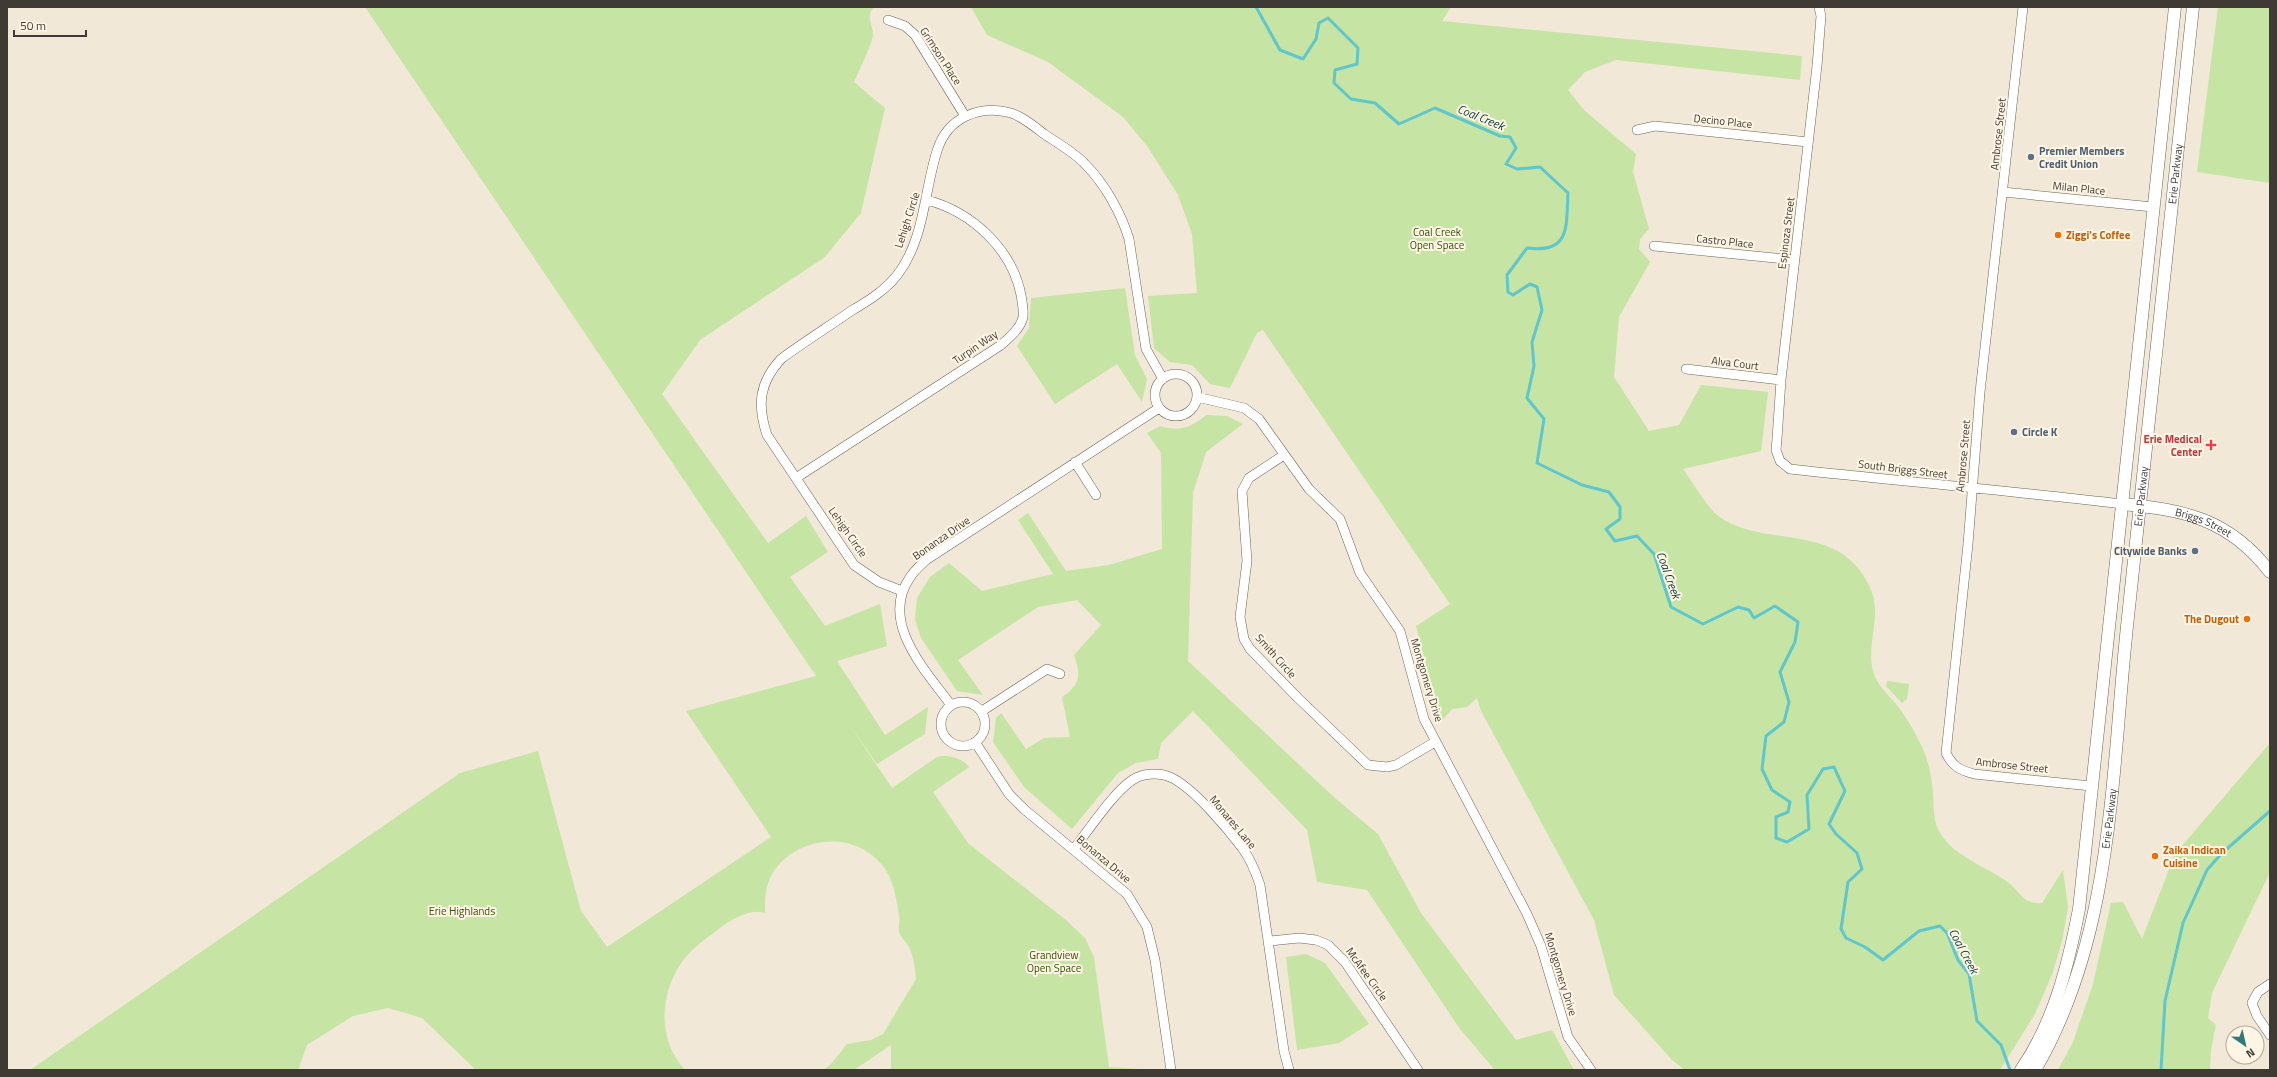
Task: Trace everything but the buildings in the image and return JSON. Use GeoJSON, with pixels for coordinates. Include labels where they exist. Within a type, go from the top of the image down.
{"type":"FeatureCollection","features":[{"type":"Feature","properties":{"kind":"main road","name":"Erie Parkway"},"geometry":{"type":"LineString","coordinates":[[2021,1070],[2043,1030],[2057,999],[2069,963],[2080,909],[2175,7]]}},
{"type":"Feature","properties":{"kind":"main road","name":"Erie Parkway"},"geometry":{"type":"LineString","coordinates":[[2035,1070],[2050,1044],[2075,985],[2097,905],[2112,790],[2140,506],[2193,7]]}},
{"type":"Feature","properties":{"kind":"main road","name":"Briggs Street"},"geometry":{"type":"LineString","coordinates":[[2122,504],[2183,513],[2204,519],[2242,542],[2270,572]]}},
{"type":"Feature","properties":{"kind":"street","name":"Espinoza Street"},"geometry":{"type":"LineString","coordinates":[[1780,461],[1776,450],[1781,380],[1817,66],[1821,16],[1819,7]]}},
{"type":"Feature","properties":{"kind":"street","name":"Ambrose Street"},"geometry":{"type":"LineString","coordinates":[[2023,7],[1980,392],[1973,489],[1946,753],[1951,764],[1960,770],[1974,774],[2092,786]]}},
{"type":"Feature","properties":{"kind":"street","name":"Grimson Place"},"geometry":{"type":"LineString","coordinates":[[888,20],[905,26],[916,35],[965,116]]}},
{"type":"Feature","properties":{"kind":"street","name":"Lehigh Circle"},"geometry":{"type":"LineString","coordinates":[[902,591],[880,582],[854,565],[767,435],[761,417],[761,399],[764,384],[772,369],[781,359],[870,299],[898,274],[915,240],[927,200],[937,150],[944,134],[953,124],[972,112],[994,110],[1011,114],[1024,119],[1084,163],[1094,173],[1124,222],[1129,239],[1146,349],[1164,379]]}},
{"type":"Feature","properties":{"kind":"street","name":"Decino Place"},"geometry":{"type":"LineString","coordinates":[[1637,130],[1655,126],[1808,142]]}},
{"type":"Feature","properties":{"kind":"street","name":"Milan Place"},"geometry":{"type":"LineString","coordinates":[[2003,192],[2153,207]]}},
{"type":"Feature","properties":{"kind":"street","name":"Turpin Way"},"geometry":{"type":"LineString","coordinates":[[796,478],[1001,345],[1011,337],[1023,317],[1019,288],[1013,269],[995,242],[980,228],[952,209],[927,200]]}},
{"type":"Feature","properties":{"kind":"street","name":"Castro Place"},"geometry":{"type":"LineString","coordinates":[[1654,246],[1794,260]]}},
{"type":"Feature","properties":{"kind":"street","name":"Alva Court"},"geometry":{"type":"LineString","coordinates":[[1686,369],[1781,380]]}},
{"type":"Feature","properties":{"kind":"street"},"geometry":{"type":"LineString","coordinates":[[1176,374],[1189,379],[1194,384],[1197,397],[1192,410],[1186,414],[1171,416],[1159,408],[1155,396],[1159,384],[1164,379],[1176,374]]}},
{"type":"Feature","properties":{"kind":"street","name":"Montgomery Drive"},"geometry":{"type":"LineString","coordinates":[[1197,397],[1244,408],[1259,419],[1309,488],[1340,520],[1360,573],[1400,631],[1424,719],[1527,914],[1541,946],[1568,1037],[1591,1070]]}},
{"type":"Feature","properties":{"kind":"street"},"geometry":{"type":"LineString","coordinates":[[1096,495],[1072,464],[1159,408]]}},
{"type":"Feature","properties":{"kind":"street","name":"Smith Circle"},"geometry":{"type":"LineString","coordinates":[[1284,455],[1249,478],[1242,491],[1247,567],[1240,617],[1244,639],[1250,649],[1298,698],[1368,765],[1387,767],[1396,765],[1435,742]]}},
{"type":"Feature","properties":{"kind":"street","name":"South Briggs Street"},"geometry":{"type":"LineString","coordinates":[[1780,461],[1790,469],[1973,489],[2034,493],[2122,504]]}},
{"type":"Feature","properties":{"kind":"street","name":"Bonanza Drive"},"geometry":{"type":"LineString","coordinates":[[951,706],[904,635],[898,611],[902,591],[911,576],[926,560],[1072,464]]}},
{"type":"Feature","properties":{"kind":"street"},"geometry":{"type":"LineString","coordinates":[[982,711],[1047,669],[1060,674]]}},
{"type":"Feature","properties":{"kind":"street"},"geometry":{"type":"LineString","coordinates":[[957,702],[971,703],[982,711],[985,719],[985,728],[981,736],[975,742],[961,746],[949,740],[944,734],[942,719],[951,706],[957,702]]}},
{"type":"Feature","properties":{"kind":"street","name":"Bonanza Drive"},"geometry":{"type":"LineString","coordinates":[[975,742],[1009,794],[1025,810],[1127,894],[1147,927],[1156,960],[1171,1070]]}},
{"type":"Feature","properties":{"kind":"street","name":"Monares Lane"},"geometry":{"type":"LineString","coordinates":[[1074,849],[1122,788],[1136,777],[1146,774],[1170,777],[1188,788],[1244,850],[1260,885],[1284,1051],[1289,1070]]}},
{"type":"Feature","properties":{"kind":"street","name":"McAfee Circle"},"geometry":{"type":"LineString","coordinates":[[1268,941],[1299,938],[1316,940],[1328,945],[1345,962],[1418,1070]]}},
{"type":"Feature","properties":{"kind":"street"},"geometry":{"type":"LineString","coordinates":[[2270,984],[2258,992],[2252,1003],[2257,1016],[2270,1035]]}},
{"type":"Feature","properties":{"kind":"green space"},"geometry":{"type":"Polygon","coordinates":[[[365,7],[874,7],[870,14],[873,30],[872,38],[854,82],[885,108],[861,213],[825,257],[700,340],[662,394],[768,543],[806,516],[828,552],[790,577],[825,626],[880,604],[887,646],[837,661],[885,735],[928,707],[925,734],[877,764],[849,724],[892,788],[937,757],[946,756],[959,759],[969,767],[933,792],[968,843],[1067,921],[1085,938],[1094,957],[1109,1067],[1154,1070],[891,1070],[891,1045],[854,1070],[824,1070],[832,1063],[847,1044],[871,1040],[883,1034],[916,979],[911,951],[899,932],[899,918],[896,899],[892,882],[887,872],[876,858],[862,848],[846,843],[829,842],[813,844],[797,850],[783,860],[772,874],[768,883],[765,898],[765,913],[747,913],[720,928],[688,954],[680,965],[668,991],[664,1019],[670,1046],[676,1058],[685,1070],[476,1070],[422,1018],[388,1008],[353,1016],[307,1045],[298,1070],[30,1070],[460,773],[538,751],[581,911],[607,947],[771,837],[686,711],[816,676],[365,7]]]}},
{"type":"Feature","properties":{"kind":"green space","name":"Coal Creek Open Space"},"geometry":{"type":"Polygon","coordinates":[[[971,7],[1451,7],[1442,21],[1802,56],[1800,80],[1616,60],[1585,72],[1568,90],[1584,110],[1636,154],[1633,172],[1649,229],[1640,239],[1639,249],[1650,262],[1619,317],[1614,377],[1649,431],[1679,425],[1701,385],[1768,392],[1761,451],[1683,469],[1713,511],[1736,526],[1756,532],[1821,544],[1841,553],[1858,568],[1871,590],[1874,600],[1875,620],[1871,651],[1873,671],[1881,686],[1908,721],[1924,751],[1931,778],[1935,818],[1940,833],[1946,841],[1966,858],[2005,880],[2030,902],[2042,903],[2063,870],[2068,907],[2062,941],[2053,972],[2035,1014],[2000,1070],[1685,1070],[1672,1060],[1614,995],[1594,920],[1481,711],[1477,698],[1467,707],[1452,709],[1441,722],[1416,626],[1450,604],[1263,330],[1257,333],[1230,388],[1210,384],[1192,365],[1170,362],[1154,348],[1148,296],[1197,293],[1192,234],[1178,195],[1147,146],[1123,117],[1048,62],[987,35],[971,7]]]}},
{"type":"Feature","properties":{"kind":"green space"},"geometry":{"type":"Polygon","coordinates":[[[2218,7],[2270,7],[2270,183],[2197,172],[2218,7]]]}},
{"type":"Feature","properties":{"kind":"green space"},"geometry":{"type":"Polygon","coordinates":[[[1125,288],[1135,355],[1147,379],[1142,402],[1117,364],[1055,404],[1017,346],[1029,328],[1031,298],[1125,288]]]}},
{"type":"Feature","properties":{"kind":"green space"},"geometry":{"type":"Polygon","coordinates":[[[1206,415],[1227,416],[1243,424],[1206,452],[1193,493],[1188,661],[1336,799],[1378,834],[1421,913],[1516,1040],[1552,1030],[1574,1070],[1494,1069],[1460,1029],[1367,890],[1317,882],[1307,830],[1193,711],[1161,743],[1158,759],[1136,763],[1118,773],[1072,829],[1024,787],[993,742],[996,718],[1001,713],[1026,749],[1044,738],[1070,737],[1062,697],[1073,688],[1078,679],[1078,668],[1074,655],[1101,625],[1077,600],[1038,607],[958,660],[983,695],[957,691],[921,638],[915,619],[917,598],[930,577],[949,563],[982,591],[1053,574],[1018,520],[1028,513],[1066,571],[1109,565],[1162,549],[1161,453],[1147,433],[1160,426],[1173,429],[1184,428],[1190,426],[1206,415]]]}},
{"type":"Feature","properties":{"kind":"green space"},"geometry":{"type":"Polygon","coordinates":[[[1887,681],[1909,684],[1907,699],[1902,703],[1886,686],[1887,681]]]}},
{"type":"Feature","properties":{"kind":"green space"},"geometry":{"type":"Polygon","coordinates":[[[2270,743],[2270,872],[2212,993],[2208,1018],[2216,1025],[2211,1050],[2210,1070],[2058,1070],[2073,1042],[2093,984],[2111,903],[2123,902],[2142,939],[2175,854],[2270,743]]]}},
{"type":"Feature","properties":{"kind":"green space"},"geometry":{"type":"Polygon","coordinates":[[[1306,954],[1325,963],[1369,1024],[1339,1043],[1297,1050],[1286,957],[1306,954]]]}},
{"type":"Feature","properties":{"kind":"waterway","name":"Coal Creek"},"geometry":{"type":"LineString","coordinates":[[1256,7],[1280,50],[1303,59],[1316,39],[1319,23],[1328,18],[1358,48],[1357,64],[1335,70],[1334,83],[1351,99],[1375,103],[1399,124],[1435,108],[1500,136],[1510,137],[1516,148],[1506,164],[1517,169],[1540,167],[1568,193],[1566,226],[1559,242],[1552,247],[1541,249],[1527,248],[1507,275],[1508,292],[1513,295],[1530,284],[1537,287],[1542,310],[1532,342],[1534,366],[1527,398],[1544,419],[1537,463],[1582,485],[1609,492],[1620,507],[1620,519],[1606,529],[1615,541],[1637,536],[1654,554],[1671,607],[1703,624],[1738,607],[1749,610],[1754,618],[1775,606],[1798,622],[1795,642],[1780,672],[1789,702],[1784,722],[1766,736],[1762,769],[1772,790],[1790,802],[1788,812],[1776,817],[1776,838],[1787,842],[1809,829],[1807,795],[1823,769],[1834,767],[1845,791],[1829,824],[1836,834],[1857,853],[1862,869],[1848,882],[1841,929],[1846,938],[1865,947],[1883,960],[1919,931],[1940,926],[1947,933],[1958,960],[1969,974],[1977,1021],[2001,1045],[2010,1070]]}},
{"type":"Feature","properties":{"kind":"waterway"},"geometry":{"type":"LineString","coordinates":[[2161,1070],[2165,1001],[2183,923],[2207,870],[2221,854],[2270,811]]}},
{"type":"Feature","properties":{"kind":"place","name":"Premier Members Credit Union"},"geometry":{"type":"Point","coordinates":[2031,157]}},
{"type":"Feature","properties":{"kind":"place","name":"Ziggi's Coffee"},"geometry":{"type":"Point","coordinates":[2058,235]}},
{"type":"Feature","properties":{"kind":"place","name":"Circle K"},"geometry":{"type":"Point","coordinates":[2014,432]}},
{"type":"Feature","properties":{"kind":"place","name":"Erie Medical Center"},"geometry":{"type":"Point","coordinates":[2211,445]}},
{"type":"Feature","properties":{"kind":"place","name":"Citywide Banks"},"geometry":{"type":"Point","coordinates":[2195,551]}},
{"type":"Feature","properties":{"kind":"place","name":"The Dugout"},"geometry":{"type":"Point","coordinates":[2247,619]}},
{"type":"Feature","properties":{"kind":"place","name":"Zaika Indican Cuisine"},"geometry":{"type":"Point","coordinates":[2155,856]}},
{"type":"Feature","properties":{"kind":"park label","name":"Erie Highlands"},"geometry":{"type":"Point","coordinates":[462,911]}},
{"type":"Feature","properties":{"kind":"park label","name":"Grandview Open Space"},"geometry":{"type":"Point","coordinates":[1054,961]}}]}
